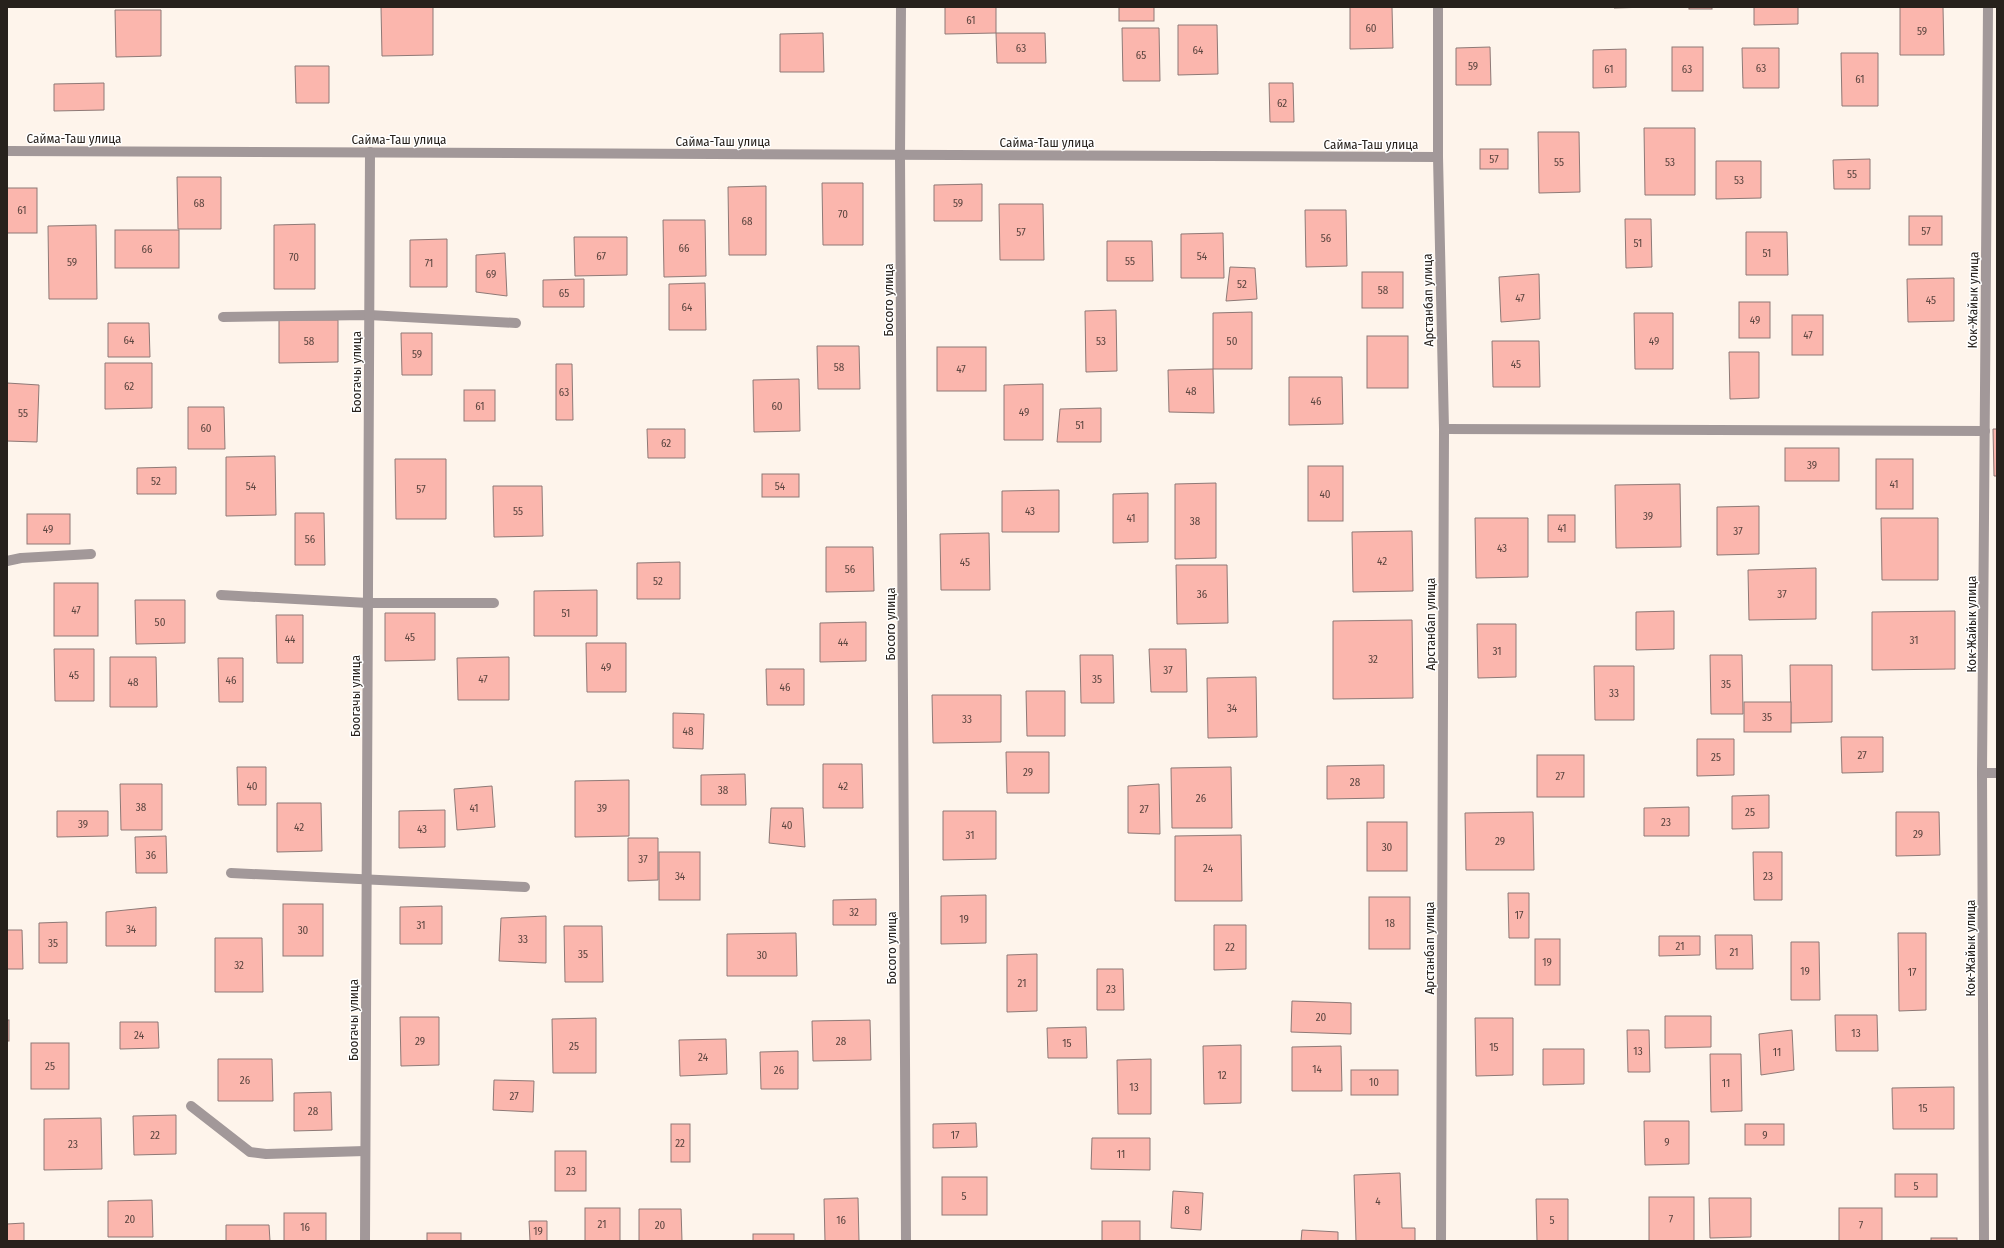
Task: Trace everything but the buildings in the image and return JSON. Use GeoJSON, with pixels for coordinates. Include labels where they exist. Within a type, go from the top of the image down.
{"type":"FeatureCollection","features":[{"type":"Feature","properties":{"kind":"street","name":"Босого улица"},"geometry":{"type":"LineString","coordinates":[[901,7],[900,155],[906,1241]]}},
{"type":"Feature","properties":{"kind":"street","name":"Арстанбап улица"},"geometry":{"type":"LineString","coordinates":[[1438,7],[1438,157],[1444,428],[1441,1241]]}},
{"type":"Feature","properties":{"kind":"street","name":"Кок-Жайык улица"},"geometry":{"type":"LineString","coordinates":[[1984,1241],[1982,773],[1985,431],[1993,78],[1988,7]]}},
{"type":"Feature","properties":{"kind":"street","name":"Сайма-Таш улица"},"geometry":{"type":"LineString","coordinates":[[7,151],[1438,157]]}},
{"type":"Feature","properties":{"kind":"street","name":"Боогачы улица"},"geometry":{"type":"LineString","coordinates":[[365,1241],[370,152]]}},
{"type":"Feature","properties":{"kind":"street"},"geometry":{"type":"LineString","coordinates":[[223,317],[369,314],[516,323]]}},
{"type":"Feature","properties":{"kind":"street"},"geometry":{"type":"LineString","coordinates":[[1444,428],[1985,431]]}},
{"type":"Feature","properties":{"kind":"street"},"geometry":{"type":"LineString","coordinates":[[7,561],[22,558],[92,554]]}},
{"type":"Feature","properties":{"kind":"street"},"geometry":{"type":"LineString","coordinates":[[221,595],[368,603],[494,603]]}},
{"type":"Feature","properties":{"kind":"street"},"geometry":{"type":"LineString","coordinates":[[1982,773],[1997,773]]}},
{"type":"Feature","properties":{"kind":"street"},"geometry":{"type":"LineString","coordinates":[[231,873],[525,886]]}},
{"type":"Feature","properties":{"kind":"street"},"geometry":{"type":"LineString","coordinates":[[191,1106],[250,1152],[266,1154],[366,1151]]}}]}
